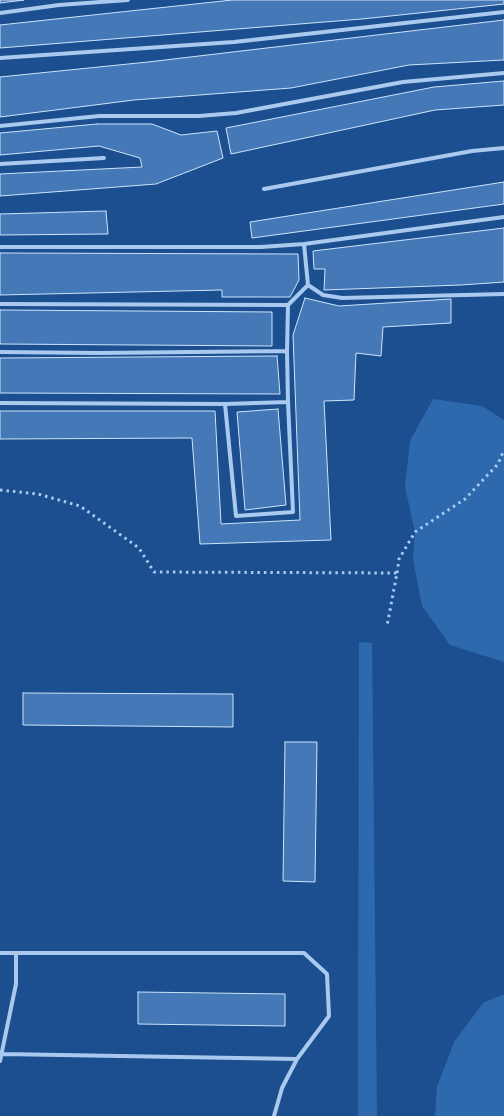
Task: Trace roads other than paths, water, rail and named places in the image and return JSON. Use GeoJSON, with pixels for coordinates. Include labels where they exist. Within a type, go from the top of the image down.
{"type":"FeatureCollection","features":[{"type":"Feature","properties":{"kind":"lane"},"geometry":{"type":"LineString","coordinates":[[58,0],[59,5]]}},
{"type":"Feature","properties":{"kind":"lane"},"geometry":{"type":"LineString","coordinates":[[0,13],[59,5],[128,0]]}},
{"type":"Feature","properties":{"kind":"lane"},"geometry":{"type":"LineString","coordinates":[[0,58],[234,42],[504,12]]}},
{"type":"Feature","properties":{"kind":"lane"},"geometry":{"type":"LineString","coordinates":[[0,126],[99,116],[199,116],[236,113],[403,82],[504,73]]}},
{"type":"Feature","properties":{"kind":"lane"},"geometry":{"type":"LineString","coordinates":[[264,189],[472,151],[504,148]]}},
{"type":"Feature","properties":{"kind":"lane"},"geometry":{"type":"LineString","coordinates":[[0,164],[104,158]]}},
{"type":"Feature","properties":{"kind":"lane"},"geometry":{"type":"LineString","coordinates":[[0,246],[262,247],[304,244],[504,218]]}},
{"type":"Feature","properties":{"kind":"lane"},"geometry":{"type":"LineString","coordinates":[[304,244],[308,285]]}},
{"type":"Feature","properties":{"kind":"lane"},"geometry":{"type":"LineString","coordinates":[[308,285],[323,295],[342,298],[504,294]]}},
{"type":"Feature","properties":{"kind":"lane"},"geometry":{"type":"LineString","coordinates":[[225,404],[236,516],[293,512],[288,402],[288,305],[308,285]]}},
{"type":"Feature","properties":{"kind":"lane"},"geometry":{"type":"LineString","coordinates":[[0,304],[288,305]]}},
{"type":"Feature","properties":{"kind":"lane"},"geometry":{"type":"LineString","coordinates":[[0,352],[287,351]]}},
{"type":"Feature","properties":{"kind":"lane"},"geometry":{"type":"LineString","coordinates":[[0,403],[225,404],[288,402]]}},
{"type":"Feature","properties":{"kind":"lane"},"geometry":{"type":"LineString","coordinates":[[0,952],[304,953],[327,974],[329,1016],[297,1059],[282,1088],[274,1116]]}},
{"type":"Feature","properties":{"kind":"lane"},"geometry":{"type":"LineString","coordinates":[[0,1062],[16,984],[16,953]]}},
{"type":"Feature","properties":{"kind":"lane"},"geometry":{"type":"LineString","coordinates":[[2,1054],[297,1059]]}}]}
